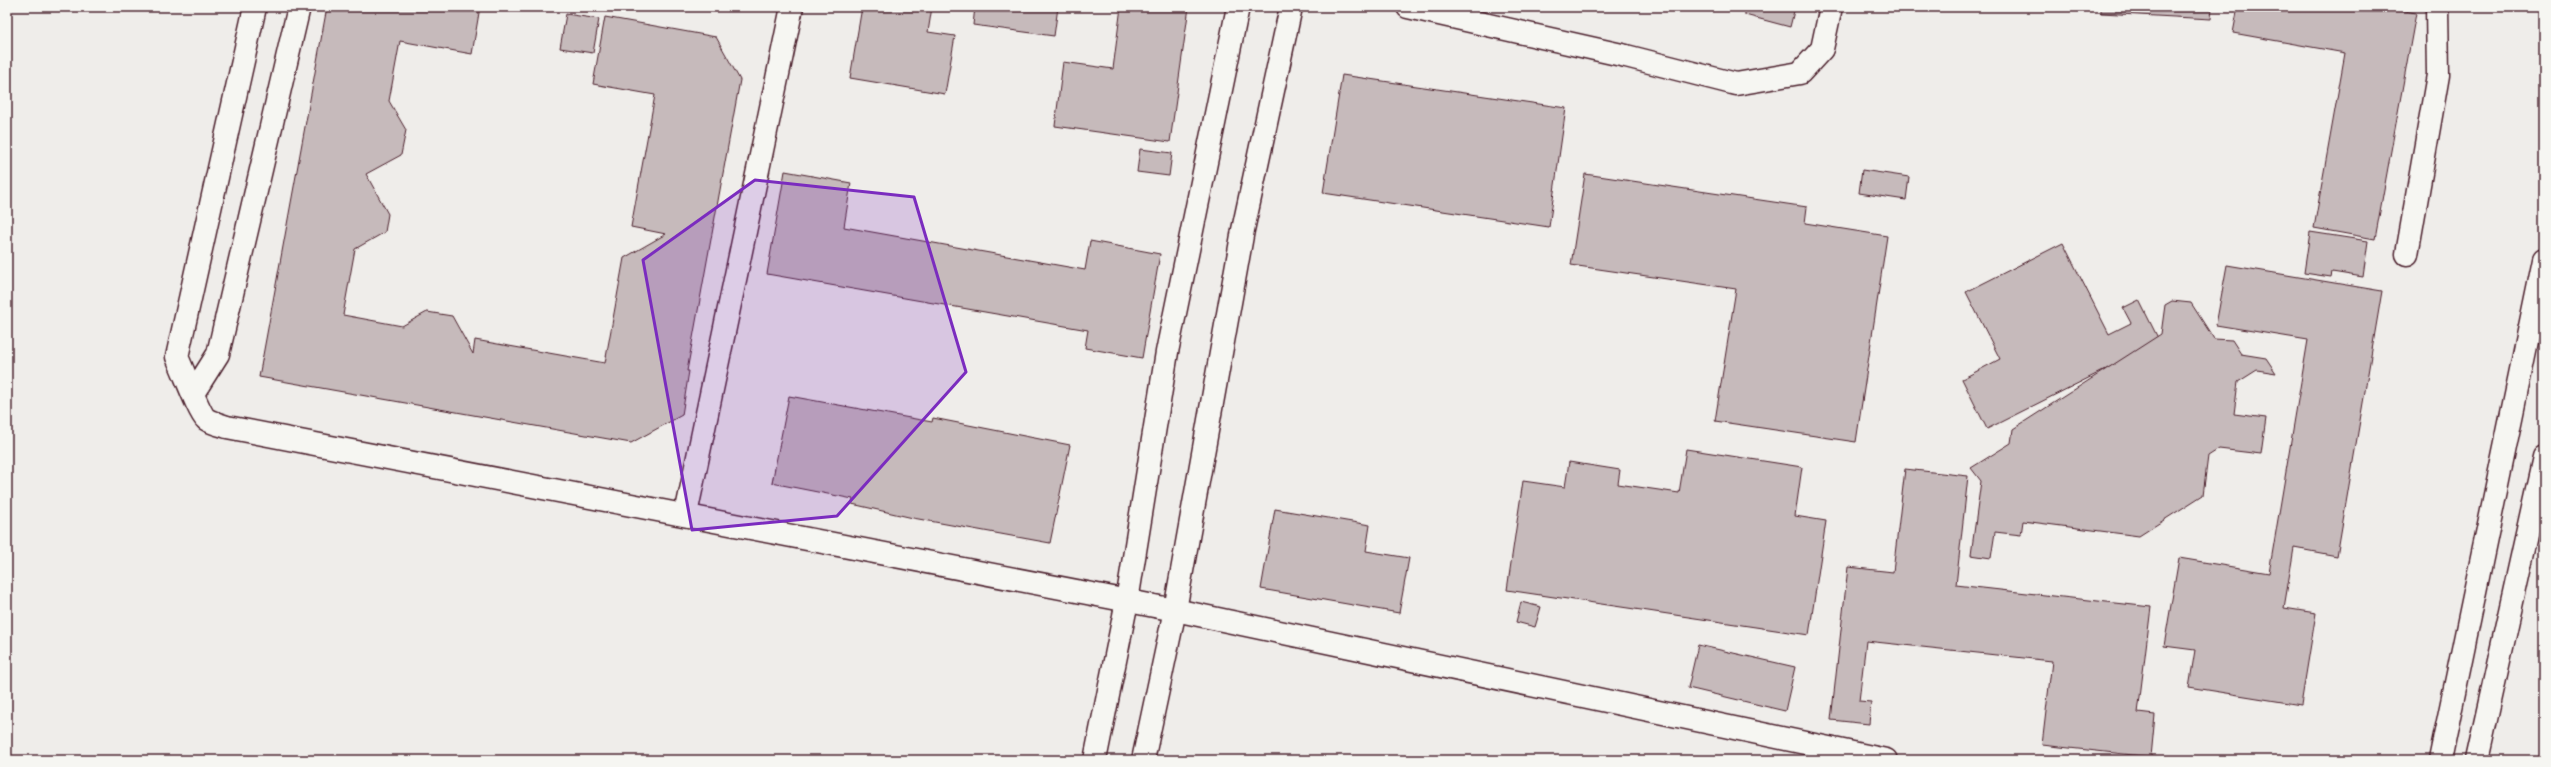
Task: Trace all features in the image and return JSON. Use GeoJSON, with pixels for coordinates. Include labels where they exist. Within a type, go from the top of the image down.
{"type":"FeatureCollection","features":[{"type":"Feature","properties":{"kind":"street"},"geometry":{"type":"LineString","coordinates":[[255,7],[177,357],[194,392],[197,405],[206,419],[227,427],[686,514],[1175,610],[1886,760]]}},
{"type":"Feature","properties":{"kind":"street"},"geometry":{"type":"LineString","coordinates":[[194,392],[218,354],[299,7]]}},
{"type":"Feature","properties":{"kind":"street"},"geometry":{"type":"LineString","coordinates":[[686,514],[792,7]]}},
{"type":"Feature","properties":{"kind":"street"},"geometry":{"type":"LineString","coordinates":[[1095,760],[1127,601],[1168,352],[1238,7]]}},
{"type":"Feature","properties":{"kind":"street"},"geometry":{"type":"LineString","coordinates":[[1143,760],[1175,610],[1244,230],[1291,7]]}},
{"type":"Feature","properties":{"kind":"street"},"geometry":{"type":"LineString","coordinates":[[1408,7],[1626,56],[1736,84],[1800,74],[1822,49],[1831,7]]}},
{"type":"Feature","properties":{"kind":"street"},"geometry":{"type":"LineString","coordinates":[[2407,254],[2438,75],[2437,7]]}},
{"type":"Feature","properties":{"kind":"street"},"geometry":{"type":"LineString","coordinates":[[2440,760],[2544,259]]}},
{"type":"Feature","properties":{"kind":"street"},"geometry":{"type":"LineString","coordinates":[[2477,760],[2544,457]]}},
{"type":"Feature","properties":{"kind":"highlighted area"},"geometry":{"type":"Polygon","coordinates":[[[755,180],[914,197],[966,372],[837,516],[692,530],[643,260],[755,180]]]}},
{"type":"Feature","properties":{"kind":"building"},"geometry":{"type":"Polygon","coordinates":[[[327,7],[480,7],[472,54],[400,41],[389,101],[406,130],[401,155],[366,174],[388,214],[385,232],[355,249],[343,315],[402,326],[427,312],[452,316],[473,354],[475,340],[605,363],[624,258],[666,234],[631,227],[655,95],[593,84],[605,17],[716,37],[740,80],[687,371],[689,371],[682,415],[631,443],[259,377],[327,7]]]}},
{"type":"Feature","properties":{"kind":"building"},"geometry":{"type":"Polygon","coordinates":[[[862,7],[932,7],[928,32],[955,36],[945,94],[850,78],[862,7]]]}},
{"type":"Feature","properties":{"kind":"building"},"geometry":{"type":"Polygon","coordinates":[[[975,7],[1058,7],[1054,36],[973,25],[975,7]]]}},
{"type":"Feature","properties":{"kind":"building"},"geometry":{"type":"Polygon","coordinates":[[[1121,7],[1189,7],[1170,142],[1055,126],[1063,62],[1113,69],[1121,7]]]}},
{"type":"Feature","properties":{"kind":"building"},"geometry":{"type":"Polygon","coordinates":[[[1745,7],[1795,7],[1790,27],[1745,15],[1745,7]]]}},
{"type":"Feature","properties":{"kind":"building"},"geometry":{"type":"Polygon","coordinates":[[[2101,7],[2212,7],[2211,19],[2101,13],[2101,7]]]}},
{"type":"Feature","properties":{"kind":"building"},"geometry":{"type":"Polygon","coordinates":[[[2238,7],[2382,7],[2416,13],[2375,239],[2314,228],[2345,53],[2233,33],[2238,7]]]}},
{"type":"Feature","properties":{"kind":"building"},"geometry":{"type":"Polygon","coordinates":[[[566,14],[599,19],[593,53],[560,48],[566,14]]]}},
{"type":"Feature","properties":{"kind":"building"},"geometry":{"type":"Polygon","coordinates":[[[1342,75],[1566,108],[1549,227],[1323,193],[1342,75]]]}},
{"type":"Feature","properties":{"kind":"building"},"geometry":{"type":"Polygon","coordinates":[[[1140,149],[1172,153],[1169,176],[1137,172],[1140,149]]]}},
{"type":"Feature","properties":{"kind":"building"},"geometry":{"type":"Polygon","coordinates":[[[1862,170],[1909,177],[1906,200],[1859,193],[1862,170]]]}},
{"type":"Feature","properties":{"kind":"building"},"geometry":{"type":"Polygon","coordinates":[[[785,171],[851,183],[844,227],[1085,270],[1090,241],[1160,254],[1142,358],[1085,348],[1088,330],[767,274],[785,171]]]}},
{"type":"Feature","properties":{"kind":"building"},"geometry":{"type":"Polygon","coordinates":[[[1585,174],[1807,207],[1805,223],[1887,236],[1856,442],[1715,421],[1736,289],[1571,265],[1585,174]]]}},
{"type":"Feature","properties":{"kind":"building"},"geometry":{"type":"Polygon","coordinates":[[[2310,232],[2368,241],[2363,277],[2332,272],[2331,277],[2304,273],[2310,232]]]}},
{"type":"Feature","properties":{"kind":"building"},"geometry":{"type":"Polygon","coordinates":[[[2063,243],[2109,334],[2131,323],[2123,308],[2139,300],[2160,342],[1987,429],[1962,379],[2000,359],[1966,292],[2063,243]]]}},
{"type":"Feature","properties":{"kind":"building"},"geometry":{"type":"Polygon","coordinates":[[[2227,265],[2382,291],[2337,556],[2294,548],[2284,608],[2316,613],[2301,705],[2189,687],[2195,650],[2164,646],[2179,558],[2269,573],[2308,340],[2216,325],[2227,265]]]}},
{"type":"Feature","properties":{"kind":"building"},"geometry":{"type":"Polygon","coordinates":[[[2172,301],[2191,303],[2214,339],[2232,340],[2241,354],[2266,358],[2276,373],[2257,370],[2238,382],[2234,414],[2266,418],[2261,454],[2219,449],[2208,456],[2203,495],[2139,536],[2023,521],[2021,535],[1995,532],[1991,558],[1971,555],[1981,481],[1971,468],[2011,443],[2013,429],[2161,334],[2165,305],[2172,301]]]}},
{"type":"Feature","properties":{"kind":"building"},"geometry":{"type":"Polygon","coordinates":[[[789,396],[932,422],[933,418],[1070,445],[1050,543],[913,518],[852,504],[853,499],[772,483],[789,396]]]}},
{"type":"Feature","properties":{"kind":"building"},"geometry":{"type":"Polygon","coordinates":[[[1686,449],[1802,467],[1795,516],[1826,521],[1809,635],[1507,590],[1523,481],[1565,487],[1569,462],[1620,470],[1618,484],[1679,493],[1686,449]]]}},
{"type":"Feature","properties":{"kind":"building"},"geometry":{"type":"Polygon","coordinates":[[[1905,469],[1968,476],[1956,585],[2151,607],[2138,713],[2155,715],[2151,757],[2042,745],[2052,661],[1866,641],[1859,701],[1871,702],[1869,724],[1831,720],[1848,567],[1893,572],[1905,469]]]}},
{"type":"Feature","properties":{"kind":"building"},"geometry":{"type":"Polygon","coordinates":[[[1275,509],[1370,525],[1366,551],[1409,558],[1399,613],[1261,589],[1275,509]]]}},
{"type":"Feature","properties":{"kind":"building"},"geometry":{"type":"Polygon","coordinates":[[[1521,602],[1541,607],[1535,627],[1516,622],[1521,602]]]}},
{"type":"Feature","properties":{"kind":"building"},"geometry":{"type":"Polygon","coordinates":[[[1698,645],[1795,667],[1785,711],[1688,688],[1698,645]]]}}]}
